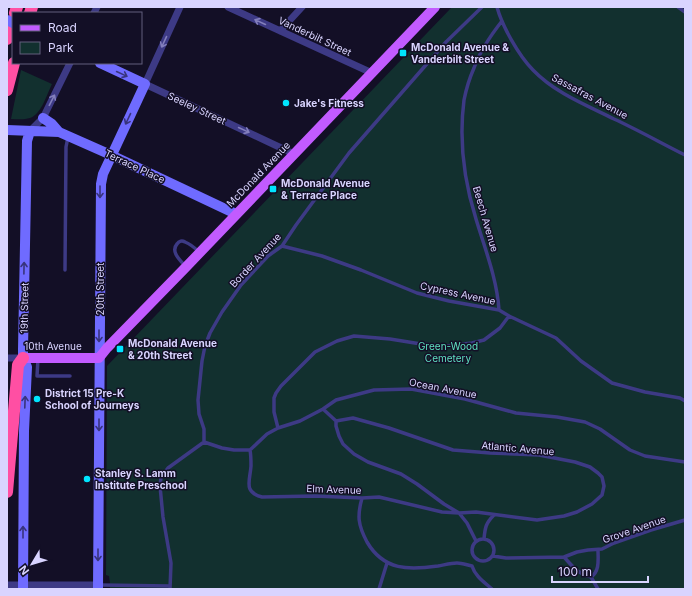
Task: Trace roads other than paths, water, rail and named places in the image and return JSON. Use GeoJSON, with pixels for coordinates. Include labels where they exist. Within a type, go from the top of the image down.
{"type":"FeatureCollection","features":[{"type":"Feature","properties":{"kind":"highway"},"geometry":{"type":"LineString","coordinates":[[7,39],[12,23]]}},
{"type":"Feature","properties":{"kind":"highway"},"geometry":{"type":"LineString","coordinates":[[7,90],[14,64]]}},
{"type":"Feature","properties":{"kind":"highway"},"geometry":{"type":"LineString","coordinates":[[7,492],[18,365],[23,358]]}},
{"type":"Feature","properties":{"kind":"main road","name":"McDonald Avenue"},"geometry":{"type":"LineString","coordinates":[[99,358],[106,348],[186,267],[435,7]]}},
{"type":"Feature","properties":{"kind":"main road","name":"Seeley Street"},"geometry":{"type":"LineString","coordinates":[[102,64],[145,84]]}},
{"type":"Feature","properties":{"kind":"main road","name":"20th Street"},"geometry":{"type":"LineString","coordinates":[[98,587],[100,184],[111,155],[145,84]]}},
{"type":"Feature","properties":{"kind":"main road"},"geometry":{"type":"LineString","coordinates":[[43,118],[64,134]]}},
{"type":"Feature","properties":{"kind":"main road","name":"Terrace Place"},"geometry":{"type":"LineString","coordinates":[[8,130],[64,134],[236,214]]}},
{"type":"Feature","properties":{"kind":"main road","name":"19th Street"},"geometry":{"type":"LineString","coordinates":[[23,587],[24,431],[27,367],[23,358],[27,143],[30,131]]}},
{"type":"Feature","properties":{"kind":"main road","name":"10th Avenue"},"geometry":{"type":"LineString","coordinates":[[23,358],[99,358]]}},
{"type":"Feature","properties":{"kind":"street","name":"20th Street"},"geometry":{"type":"LineString","coordinates":[[145,84],[180,7]]}},
{"type":"Feature","properties":{"kind":"street","name":"Vanderbilt Street"},"geometry":{"type":"LineString","coordinates":[[228,7],[372,73]]}},
{"type":"Feature","properties":{"kind":"street"},"geometry":{"type":"LineString","coordinates":[[280,31],[302,7]]}},
{"type":"Feature","properties":{"kind":"street"},"geometry":{"type":"LineString","coordinates":[[30,131],[43,118],[70,64]]}},
{"type":"Feature","properties":{"kind":"street","name":"Seeley Street"},"geometry":{"type":"LineString","coordinates":[[145,84],[294,154]]}},
{"type":"Feature","properties":{"kind":"street","name":"10th Avenue"},"geometry":{"type":"LineString","coordinates":[[7,358],[23,358]]}},
{"type":"Feature","properties":{"kind":"street"},"geometry":{"type":"LineString","coordinates":[[7,585],[23,587],[98,587]]}},
{"type":"Feature","properties":{"kind":"lane","name":"Border Avenue"},"geometry":{"type":"LineString","coordinates":[[204,442],[204,429],[198,414],[202,360],[210,333],[222,312],[240,286],[268,256],[282,246],[349,152],[446,42],[482,7]]}},
{"type":"Feature","properties":{"kind":"lane","name":"Sassafras Avenue"},"geometry":{"type":"LineString","coordinates":[[497,7],[502,21],[524,60],[533,71],[546,82],[584,104],[685,155]]}},
{"type":"Feature","properties":{"kind":"lane"},"geometry":{"type":"LineString","coordinates":[[678,7],[685,12]]}},
{"type":"Feature","properties":{"kind":"lane","name":"Beech Avenue"},"geometry":{"type":"LineString","coordinates":[[499,310],[498,295],[490,264],[470,200],[463,156],[462,133],[465,98],[474,67],[488,38],[502,21]]}},
{"type":"Feature","properties":{"kind":"lane"},"geometry":{"type":"LineString","coordinates":[[64,134],[66,147],[65,270]]}},
{"type":"Feature","properties":{"kind":"lane"},"geometry":{"type":"LineString","coordinates":[[186,267],[176,256],[174,247],[181,241],[200,252]]}},
{"type":"Feature","properties":{"kind":"lane","name":"Cypress Avenue"},"geometry":{"type":"LineString","coordinates":[[282,246],[322,256],[417,293],[449,301],[499,310],[556,338],[581,361],[612,383],[645,392],[680,398],[685,401]]}},
{"type":"Feature","properties":{"kind":"lane"},"geometry":{"type":"LineString","coordinates":[[278,428],[274,412],[274,398],[276,393],[281,386],[315,352],[337,341],[354,336],[447,346],[472,343],[484,340],[500,328],[509,316]]}},
{"type":"Feature","properties":{"kind":"lane"},"geometry":{"type":"LineString","coordinates":[[38,358],[37,376],[70,376]]}},
{"type":"Feature","properties":{"kind":"lane","name":"Ocean Avenue"},"geometry":{"type":"LineString","coordinates":[[250,450],[267,434],[278,428],[300,421],[324,409],[336,400],[374,390],[411,389],[465,399],[516,413],[557,417],[585,422],[600,429],[630,450],[645,456],[685,462]]}},
{"type":"Feature","properties":{"kind":"lane"},"geometry":{"type":"LineString","coordinates":[[324,409],[336,421],[339,436],[343,444],[354,454],[368,462],[401,474],[458,513],[467,523],[476,541]]}},
{"type":"Feature","properties":{"kind":"lane","name":"Atlantic Avenue"},"geometry":{"type":"LineString","coordinates":[[336,421],[353,418],[389,428],[453,450],[490,454],[539,455],[575,462],[590,467],[598,473],[602,477],[604,486],[602,495],[592,504],[577,512],[564,516],[536,520],[476,512],[458,513]]}},
{"type":"Feature","properties":{"kind":"lane"},"geometry":{"type":"LineString","coordinates":[[98,587],[170,587],[171,563],[163,517],[160,486],[162,477],[168,468],[204,442],[222,448],[250,450]]}},
{"type":"Feature","properties":{"kind":"lane","name":"Elm Avenue"},"geometry":{"type":"LineString","coordinates":[[250,450],[251,466],[249,480],[250,489],[254,495],[362,498],[379,497],[442,512],[458,513]]}},
{"type":"Feature","properties":{"kind":"lane"},"geometry":{"type":"LineString","coordinates":[[362,498],[358,518],[363,535],[374,551],[387,563],[398,567],[413,568],[457,563],[472,566]]}},
{"type":"Feature","properties":{"kind":"lane"},"geometry":{"type":"LineString","coordinates":[[484,539],[484,529],[487,522],[494,515]]}},
{"type":"Feature","properties":{"kind":"lane","name":"Grove Avenue"},"geometry":{"type":"LineString","coordinates":[[493,556],[506,558],[564,557],[577,552],[602,549],[614,543],[651,530],[685,520]]}},
{"type":"Feature","properties":{"kind":"lane"},"geometry":{"type":"LineString","coordinates":[[484,539],[490,541],[493,545],[493,556],[488,561],[481,562],[475,558],[472,551],[476,541],[484,539]]}},
{"type":"Feature","properties":{"kind":"lane"},"geometry":{"type":"LineString","coordinates":[[591,577],[597,570],[598,550]]}},
{"type":"Feature","properties":{"kind":"lane"},"geometry":{"type":"LineString","coordinates":[[564,557],[576,570],[583,575],[591,577],[598,589]]}},
{"type":"Feature","properties":{"kind":"lane"},"geometry":{"type":"LineString","coordinates":[[472,566],[478,561]]}},
{"type":"Feature","properties":{"kind":"lane"},"geometry":{"type":"LineString","coordinates":[[379,589],[387,563]]}},
{"type":"Feature","properties":{"kind":"lane"},"geometry":{"type":"LineString","coordinates":[[472,566],[474,572],[492,589]]}},
{"type":"Feature","properties":{"kind":"place","name":"McDonald Avenue & Vanderbilt Street"},"geometry":{"type":"Point","coordinates":[403,53]}},
{"type":"Feature","properties":{"kind":"place","name":"Jake's Fitness"},"geometry":{"type":"Point","coordinates":[286,103]}},
{"type":"Feature","properties":{"kind":"place","name":"McDonald Avenue & Terrace Place"},"geometry":{"type":"Point","coordinates":[273,189]}},
{"type":"Feature","properties":{"kind":"place","name":"McDonald Avenue & 20th Street"},"geometry":{"type":"Point","coordinates":[120,349]}},
{"type":"Feature","properties":{"kind":"place","name":"District 15 Pre-K School of Journeys"},"geometry":{"type":"Point","coordinates":[37,399]}},
{"type":"Feature","properties":{"kind":"place","name":"Stanley S. Lamm Institute Preschool"},"geometry":{"type":"Point","coordinates":[87,479]}},
{"type":"Feature","properties":{"kind":"park label","name":"Green-Wood Cemetery"},"geometry":{"type":"Point","coordinates":[448,352]}}]}
